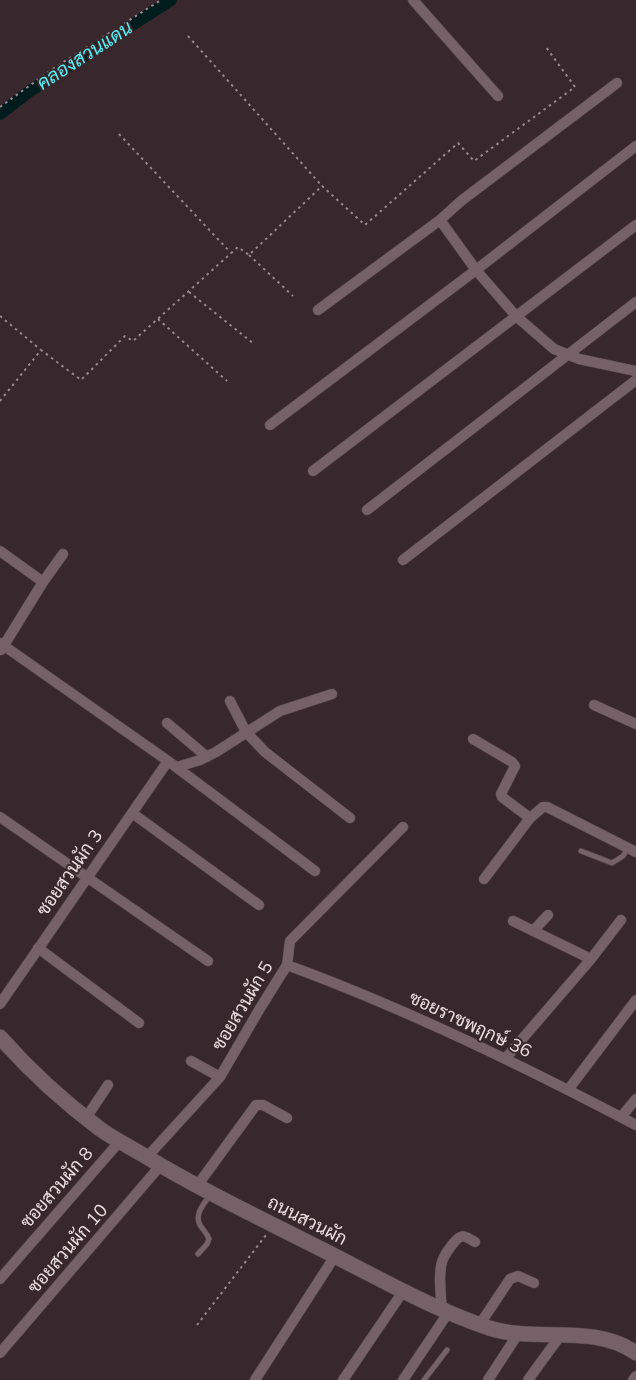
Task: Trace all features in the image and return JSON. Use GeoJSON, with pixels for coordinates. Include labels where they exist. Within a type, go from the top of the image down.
{"type":"FeatureCollection","features":[{"type":"Feature","properties":{"kind":"street"},"geometry":{"type":"LineString","coordinates":[[413,0],[498,96]]}},
{"type":"Feature","properties":{"kind":"street"},"geometry":{"type":"LineString","coordinates":[[318,310],[440,220],[461,201],[617,83]]}},
{"type":"Feature","properties":{"kind":"street"},"geometry":{"type":"LineString","coordinates":[[270,425],[476,270],[636,146]]}},
{"type":"Feature","properties":{"kind":"street"},"geometry":{"type":"LineString","coordinates":[[440,220],[476,270],[516,316],[554,349],[567,355],[636,371]]}},
{"type":"Feature","properties":{"kind":"street"},"geometry":{"type":"LineString","coordinates":[[313,472],[636,225]]}},
{"type":"Feature","properties":{"kind":"street"},"geometry":{"type":"LineString","coordinates":[[368,510],[636,302]]}},
{"type":"Feature","properties":{"kind":"street"},"geometry":{"type":"LineString","coordinates":[[403,560],[636,380]]}},
{"type":"Feature","properties":{"kind":"street"},"geometry":{"type":"LineString","coordinates":[[0,551],[43,582]]}},
{"type":"Feature","properties":{"kind":"street"},"geometry":{"type":"LineString","coordinates":[[63,554],[1,647],[172,764],[315,871]]}},
{"type":"Feature","properties":{"kind":"street"},"geometry":{"type":"LineString","coordinates":[[172,764],[200,760],[280,711],[332,694]]}},
{"type":"Feature","properties":{"kind":"street"},"geometry":{"type":"LineString","coordinates":[[230,701],[246,732],[265,752],[350,818]]}},
{"type":"Feature","properties":{"kind":"street"},"geometry":{"type":"LineString","coordinates":[[594,705],[636,724]]}},
{"type":"Feature","properties":{"kind":"street"},"geometry":{"type":"LineString","coordinates":[[167,723],[207,756]]}},
{"type":"Feature","properties":{"kind":"street"},"geometry":{"type":"LineString","coordinates":[[473,739],[512,762],[515,766],[501,794],[502,798],[530,818]]}},
{"type":"Feature","properties":{"kind":"street","name":"ซอยสวนผัก 3"},"geometry":{"type":"LineString","coordinates":[[0,1004],[132,813],[172,764]]}},
{"type":"Feature","properties":{"kind":"street"},"geometry":{"type":"LineString","coordinates":[[484,879],[530,818],[543,807],[632,850]]}},
{"type":"Feature","properties":{"kind":"street"},"geometry":{"type":"LineString","coordinates":[[132,813],[259,905]]}},
{"type":"Feature","properties":{"kind":"street"},"geometry":{"type":"LineString","coordinates":[[0,817],[208,961]]}},
{"type":"Feature","properties":{"kind":"street","name":"ซอยสวนผัก 5"},"geometry":{"type":"LineString","coordinates":[[154,1162],[220,1077],[287,965],[290,941],[403,827]]}},
{"type":"Feature","properties":{"kind":"street"},"geometry":{"type":"LineString","coordinates":[[533,931],[548,915]]}},
{"type":"Feature","properties":{"kind":"street"},"geometry":{"type":"LineString","coordinates":[[505,1059],[591,959],[621,920]]}},
{"type":"Feature","properties":{"kind":"street"},"geometry":{"type":"LineString","coordinates":[[513,921],[591,959]]}},
{"type":"Feature","properties":{"kind":"street"},"geometry":{"type":"LineString","coordinates":[[38,948],[139,1023]]}},
{"type":"Feature","properties":{"kind":"street","name":"ซอยราชพฤกษ์ 36"},"geometry":{"type":"LineString","coordinates":[[287,965],[344,986],[505,1059],[636,1125]]}},
{"type":"Feature","properties":{"kind":"street"},"geometry":{"type":"LineString","coordinates":[[568,1090],[636,1000]]}},
{"type":"Feature","properties":{"kind":"street","name":"ถนนสวนผัก"},"geometry":{"type":"LineString","coordinates":[[0,1037],[45,1083],[86,1118],[154,1162],[197,1186],[445,1311],[480,1324],[518,1334],[599,1337],[615,1342],[636,1353]]}},
{"type":"Feature","properties":{"kind":"street"},"geometry":{"type":"LineString","coordinates":[[191,1061],[220,1077]]}},
{"type":"Feature","properties":{"kind":"street"},"geometry":{"type":"LineString","coordinates":[[86,1118],[108,1085]]}},
{"type":"Feature","properties":{"kind":"street"},"geometry":{"type":"LineString","coordinates":[[621,1117],[636,1099]]}},
{"type":"Feature","properties":{"kind":"street"},"geometry":{"type":"LineString","coordinates":[[197,1186],[256,1105],[263,1105],[288,1118]]}},
{"type":"Feature","properties":{"kind":"street","name":"ซอยสวนผัก 8"},"geometry":{"type":"LineString","coordinates":[[0,1279],[120,1141]]}},
{"type":"Feature","properties":{"kind":"street","name":"ซอยสวนผัก 10"},"geometry":{"type":"LineString","coordinates":[[0,1353],[154,1162]]}},
{"type":"Feature","properties":{"kind":"street"},"geometry":{"type":"LineString","coordinates":[[403,1380],[445,1311],[441,1271],[442,1262],[446,1254],[457,1238],[461,1236],[465,1236],[474,1242]]}},
{"type":"Feature","properties":{"kind":"street"},"geometry":{"type":"LineString","coordinates":[[255,1380],[335,1256]]}},
{"type":"Feature","properties":{"kind":"street"},"geometry":{"type":"LineString","coordinates":[[480,1324],[510,1279],[518,1276],[534,1283]]}},
{"type":"Feature","properties":{"kind":"street"},"geometry":{"type":"LineString","coordinates":[[343,1380],[404,1290]]}},
{"type":"Feature","properties":{"kind":"street"},"geometry":{"type":"LineString","coordinates":[[488,1380],[518,1334]]}},
{"type":"Feature","properties":{"kind":"street"},"geometry":{"type":"LineString","coordinates":[[528,1380],[560,1336]]}},
{"type":"Feature","properties":{"kind":"street"},"geometry":{"type":"LineString","coordinates":[[633,1380],[636,1376]]}},
{"type":"Feature","properties":{"kind":"lane"},"geometry":{"type":"LineString","coordinates":[[582,851],[612,863],[618,861],[632,850]]}},
{"type":"Feature","properties":{"kind":"lane"},"geometry":{"type":"LineString","coordinates":[[198,1254],[209,1239],[199,1223],[199,1211],[211,1193]]}},
{"type":"Feature","properties":{"kind":"lane"},"geometry":{"type":"LineString","coordinates":[[424,1380],[447,1350]]}},
{"type":"Feature","properties":{"kind":"path"},"geometry":{"type":"LineString","coordinates":[[0,107],[54,68],[161,0]]}},
{"type":"Feature","properties":{"kind":"path"},"geometry":{"type":"LineString","coordinates":[[188,36],[322,186],[365,225],[458,143],[474,161],[575,87],[546,47]]}},
{"type":"Feature","properties":{"kind":"path"},"geometry":{"type":"LineString","coordinates":[[119,134],[231,253]]}},
{"type":"Feature","properties":{"kind":"path"},"geometry":{"type":"LineString","coordinates":[[249,255],[322,186]]}},
{"type":"Feature","properties":{"kind":"path"},"geometry":{"type":"LineString","coordinates":[[0,316],[81,380],[126,336],[133,341],[238,246],[293,296]]}},
{"type":"Feature","properties":{"kind":"path"},"geometry":{"type":"LineString","coordinates":[[188,292],[254,344]]}},
{"type":"Feature","properties":{"kind":"path"},"geometry":{"type":"LineString","coordinates":[[158,319],[227,381]]}},
{"type":"Feature","properties":{"kind":"path"},"geometry":{"type":"LineString","coordinates":[[0,401],[41,350]]}},
{"type":"Feature","properties":{"kind":"path"},"geometry":{"type":"LineString","coordinates":[[196,1325],[274,1225]]}},
{"type":"Feature","properties":{"kind":"waterway","name":"คลองสวนแดน"},"geometry":{"type":"LineString","coordinates":[[0,114],[30,91],[171,0]]}}]}
